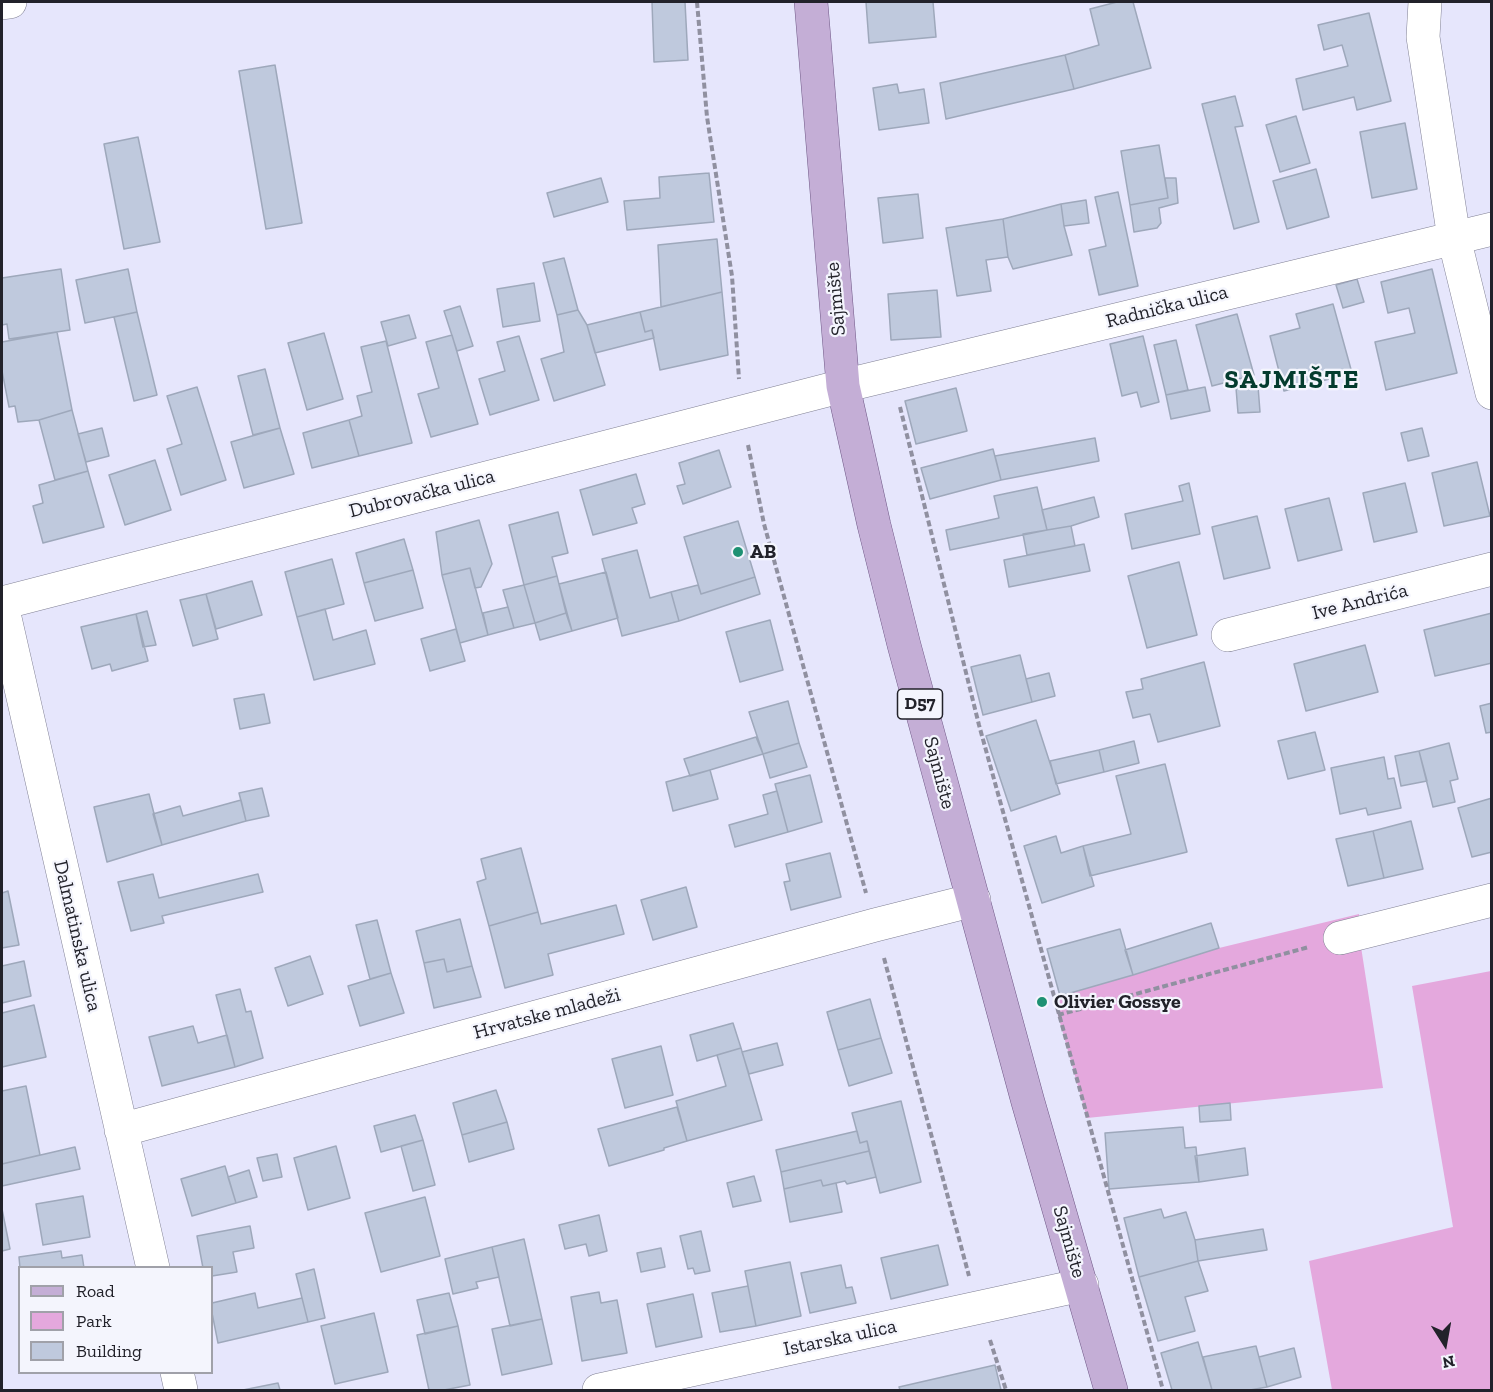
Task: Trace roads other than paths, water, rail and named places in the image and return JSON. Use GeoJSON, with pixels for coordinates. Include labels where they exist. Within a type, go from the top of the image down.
{"type":"FeatureCollection","features":[{"type":"Feature","properties":{"kind":"main road","name":"Sajmište"},"geometry":{"type":"LineString","coordinates":[[811,2],[843,386],[874,525],[974,900],[1028,1102],[1111,1390]]}},
{"type":"Feature","properties":{"kind":"street"},"geometry":{"type":"LineString","coordinates":[[2,3],[10,2]]}},
{"type":"Feature","properties":{"kind":"street"},"geometry":{"type":"LineString","coordinates":[[1425,2],[1423,37],[1454,238],[1491,393]]}},
{"type":"Feature","properties":{"kind":"street","name":"Radnička ulica"},"geometry":{"type":"LineString","coordinates":[[843,386],[1491,229]]}},
{"type":"Feature","properties":{"kind":"street","name":"Dubrovačka ulica"},"geometry":{"type":"LineString","coordinates":[[2,604],[843,386]]}},
{"type":"Feature","properties":{"kind":"street","name":"Ive Andrića"},"geometry":{"type":"LineString","coordinates":[[1228,635],[1491,569]]}},
{"type":"Feature","properties":{"kind":"street","name":"Dalmatinska ulica"},"geometry":{"type":"LineString","coordinates":[[2,604],[153,1266]]}},
{"type":"Feature","properties":{"kind":"street","name":"Hrvatske mladeži"},"geometry":{"type":"LineString","coordinates":[[122,1130],[974,900]]}},
{"type":"Feature","properties":{"kind":"street"},"geometry":{"type":"LineString","coordinates":[[1340,939],[1491,900]]}},
{"type":"Feature","properties":{"kind":"street","name":"Istarska ulica"},"geometry":{"type":"LineString","coordinates":[[599,1390],[1082,1285]]}},
{"type":"Feature","properties":{"kind":"street"},"geometry":{"type":"LineString","coordinates":[[177,1374],[181,1390]]}},
{"type":"Feature","properties":{"kind":"place","name":"AB"},"geometry":{"type":"Point","coordinates":[738,552]}},
{"type":"Feature","properties":{"kind":"place","name":"Olivier Gossye"},"geometry":{"type":"Point","coordinates":[1042,1002]}},
{"type":"Feature","properties":{"kind":"district","name":"SAJMIŠTE"},"geometry":{"type":"Point","coordinates":[1292,381]}}]}
